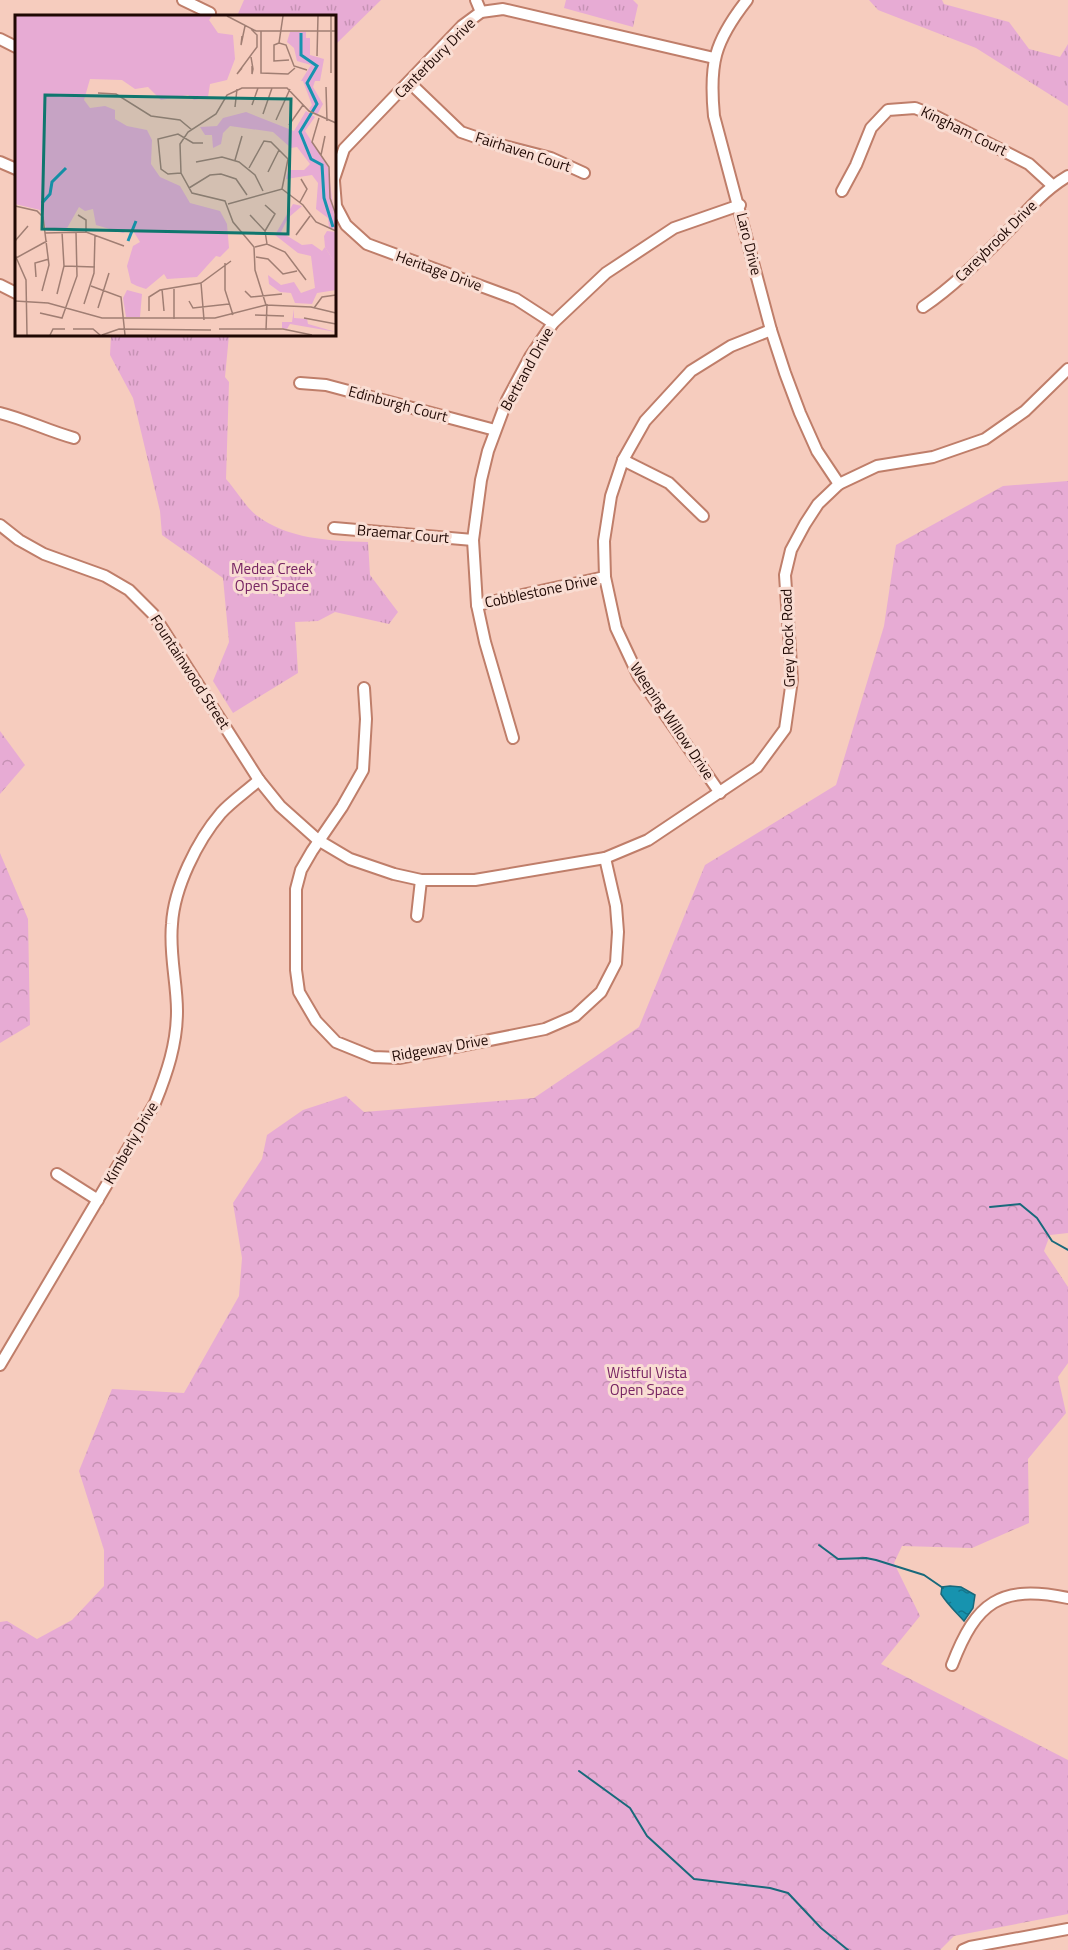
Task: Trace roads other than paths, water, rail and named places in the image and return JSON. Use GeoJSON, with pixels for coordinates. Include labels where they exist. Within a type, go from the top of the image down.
{"type":"FeatureCollection","features":[{"type":"Feature","properties":{"kind":"street"},"geometry":{"type":"LineString","coordinates":[[183,0],[210,13]]}},
{"type":"Feature","properties":{"kind":"street"},"geometry":{"type":"LineString","coordinates":[[476,0],[481,12]]}},
{"type":"Feature","properties":{"kind":"street","name":"Laro Drive"},"geometry":{"type":"LineString","coordinates":[[747,0],[731,20],[714,58],[711,85],[714,116],[740,206],[771,330],[800,413],[817,451],[839,484]]}},
{"type":"Feature","properties":{"kind":"street","name":"Canterbury Drive"},"geometry":{"type":"LineString","coordinates":[[336,174],[344,149],[410,83],[462,26],[481,12],[503,9],[714,58]]}},
{"type":"Feature","properties":{"kind":"street"},"geometry":{"type":"LineString","coordinates":[[0,39],[15,46]]}},
{"type":"Feature","properties":{"kind":"street","name":"Fairhaven Court"},"geometry":{"type":"LineString","coordinates":[[410,83],[461,132],[496,144],[551,158],[584,172]]}},
{"type":"Feature","properties":{"kind":"street","name":"Kingham Court"},"geometry":{"type":"LineString","coordinates":[[842,191],[856,165],[871,128],[888,110],[915,108],[1029,164],[1052,185]]}},
{"type":"Feature","properties":{"kind":"street"},"geometry":{"type":"LineString","coordinates":[[0,162],[15,169]]}},
{"type":"Feature","properties":{"kind":"street","name":"Careybrook Drive"},"geometry":{"type":"LineString","coordinates":[[923,307],[941,295],[1052,185],[1068,176]]}},
{"type":"Feature","properties":{"kind":"street","name":"Heritage Drive"},"geometry":{"type":"LineString","coordinates":[[336,206],[346,225],[367,244],[516,299],[553,322]]}},
{"type":"Feature","properties":{"kind":"street","name":"Bertrand Drive"},"geometry":{"type":"LineString","coordinates":[[513,738],[485,642],[477,605],[473,540],[481,480],[495,430],[507,400],[530,357],[553,322],[606,273],[674,228],[740,206]]}},
{"type":"Feature","properties":{"kind":"street"},"geometry":{"type":"LineString","coordinates":[[0,285],[15,292]]}},
{"type":"Feature","properties":{"kind":"street","name":"Weeping Willow Drive"},"geometry":{"type":"LineString","coordinates":[[720,793],[639,677],[616,628],[605,577],[604,541],[611,496],[623,460],[645,421],[691,371],[731,346],[771,330]]}},
{"type":"Feature","properties":{"kind":"street","name":"Grey Rock Road"},"geometry":{"type":"LineString","coordinates":[[318,840],[370,868],[421,880],[475,880],[605,858],[648,840],[757,767],[785,729],[792,680],[785,575],[791,550],[818,504],[839,484],[877,466],[933,457],[985,439],[1025,411],[1068,369]]}},
{"type":"Feature","properties":{"kind":"street","name":"Edinburgh Court"},"geometry":{"type":"LineString","coordinates":[[300,383],[326,385],[495,430]]}},
{"type":"Feature","properties":{"kind":"street"},"geometry":{"type":"LineString","coordinates":[[0,413],[74,438]]}},
{"type":"Feature","properties":{"kind":"street"},"geometry":{"type":"LineString","coordinates":[[623,460],[669,483],[703,516]]}},
{"type":"Feature","properties":{"kind":"street","name":"Fountainwood Street"},"geometry":{"type":"LineString","coordinates":[[0,525],[19,540],[44,554],[105,576],[129,590],[153,614],[259,780],[280,806],[318,840]]}},
{"type":"Feature","properties":{"kind":"street","name":"Braemar Court"},"geometry":{"type":"LineString","coordinates":[[334,528],[473,540]]}},
{"type":"Feature","properties":{"kind":"street","name":"Cobblestone Drive"},"geometry":{"type":"LineString","coordinates":[[477,605],[605,577]]}},
{"type":"Feature","properties":{"kind":"street","name":"Ridgeway Drive"},"geometry":{"type":"LineString","coordinates":[[364,688],[366,739],[363,770],[342,807],[318,840],[302,870],[296,889],[296,970],[300,992],[316,1021],[336,1042],[373,1057],[400,1058],[545,1029],[575,1016],[601,992],[616,963],[618,932],[616,906],[605,858]]}},
{"type":"Feature","properties":{"kind":"street","name":"Kimberly Drive"},"geometry":{"type":"LineString","coordinates":[[0,1365],[155,1103],[175,1043],[177,1010],[171,954],[172,922],[183,878],[197,849],[221,813],[259,780]]}},
{"type":"Feature","properties":{"kind":"street"},"geometry":{"type":"LineString","coordinates":[[417,916],[421,880]]}},
{"type":"Feature","properties":{"kind":"street"},"geometry":{"type":"LineString","coordinates":[[57,1174],[98,1200]]}},
{"type":"Feature","properties":{"kind":"street"},"geometry":{"type":"LineString","coordinates":[[952,1665],[969,1626],[991,1603],[1006,1597],[1037,1593],[1068,1598]]}},
{"type":"Feature","properties":{"kind":"street"},"geometry":{"type":"LineString","coordinates":[[963,1950],[1068,1929]]}},
{"type":"Feature","properties":{"kind":"water"},"geometry":{"type":"Polygon","coordinates":[[[942,1587],[961,1587],[975,1595],[973,1608],[964,1621],[941,1594],[942,1587]]]}},
{"type":"Feature","properties":{"kind":"waterway"},"geometry":{"type":"LineString","coordinates":[[990,1207],[1020,1204],[1037,1218],[1052,1241],[1068,1250]]}},
{"type":"Feature","properties":{"kind":"waterway"},"geometry":{"type":"LineString","coordinates":[[819,1545],[838,1559],[876,1560],[924,1575],[943,1588]]}},
{"type":"Feature","properties":{"kind":"waterway"},"geometry":{"type":"LineString","coordinates":[[579,1771],[630,1808],[647,1836],[694,1879],[770,1888],[788,1893],[821,1928],[848,1950]]}},
{"type":"Feature","properties":{"kind":"park label","name":"Medea Creek Open Space"},"geometry":{"type":"Point","coordinates":[272,578]}},
{"type":"Feature","properties":{"kind":"park label","name":"Wistful Vista Open Space"},"geometry":{"type":"Point","coordinates":[647,1382]}}]}
